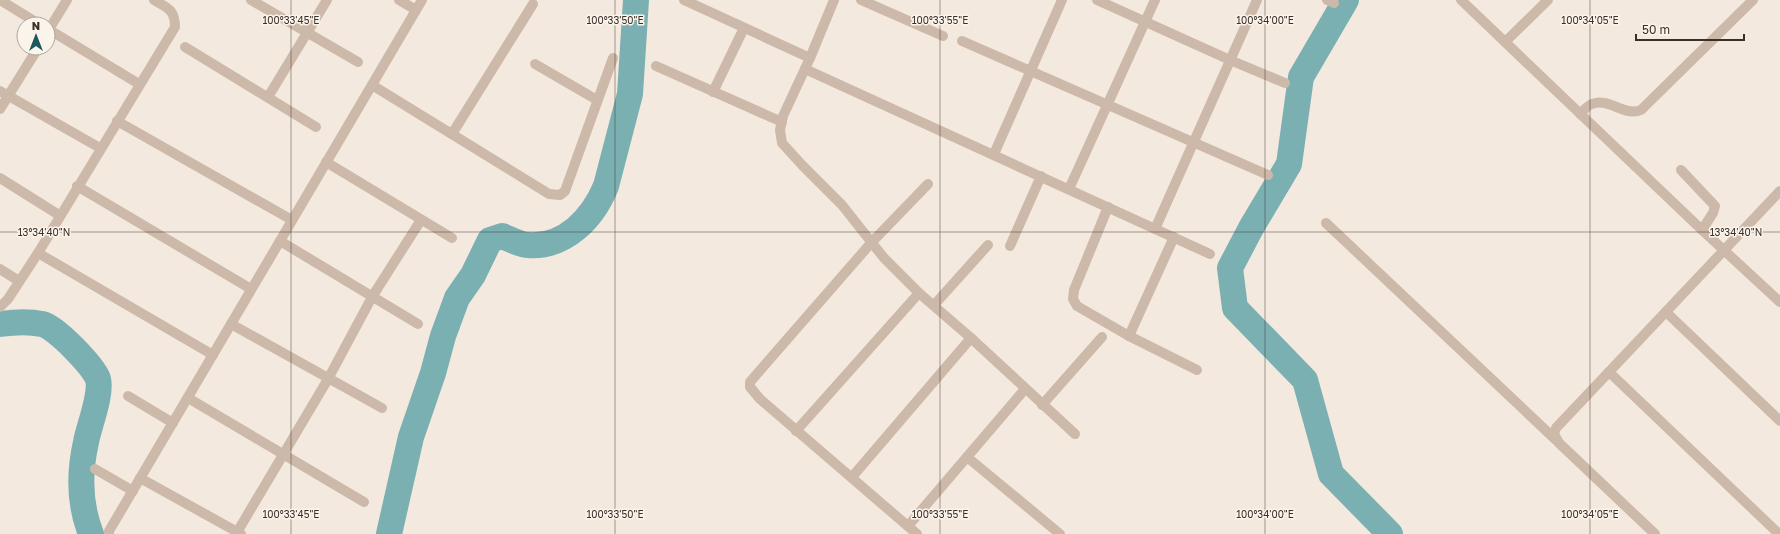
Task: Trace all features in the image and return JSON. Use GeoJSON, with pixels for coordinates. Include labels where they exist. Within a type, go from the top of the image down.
{"type":"FeatureCollection","features":[{"type":"Feature","properties":{"kind":"street"},"geometry":{"type":"LineString","coordinates":[[0,0],[27,16]]}},
{"type":"Feature","properties":{"kind":"street"},"geometry":{"type":"LineString","coordinates":[[56,17],[67,0]]}},
{"type":"Feature","properties":{"kind":"street"},"geometry":{"type":"LineString","coordinates":[[0,307],[8,299],[38,253],[59,215],[174,27],[174,16],[169,9],[154,0]]}},
{"type":"Feature","properties":{"kind":"street"},"geometry":{"type":"LineString","coordinates":[[251,0],[358,62]]}},
{"type":"Feature","properties":{"kind":"street"},"geometry":{"type":"LineString","coordinates":[[268,97],[327,0]]}},
{"type":"Feature","properties":{"kind":"street"},"geometry":{"type":"LineString","coordinates":[[399,0],[416,10]]}},
{"type":"Feature","properties":{"kind":"street"},"geometry":{"type":"LineString","coordinates":[[109,534],[108,531],[422,0]]}},
{"type":"Feature","properties":{"kind":"street"},"geometry":{"type":"LineString","coordinates":[[684,0],[810,58]]}},
{"type":"Feature","properties":{"kind":"street"},"geometry":{"type":"LineString","coordinates":[[834,0],[810,58],[783,116],[780,130],[782,143],[842,205],[870,243],[919,293],[971,338],[1075,434]]}},
{"type":"Feature","properties":{"kind":"street"},"geometry":{"type":"LineString","coordinates":[[861,0],[943,36]]}},
{"type":"Feature","properties":{"kind":"street"},"geometry":{"type":"LineString","coordinates":[[994,154],[1062,0]]}},
{"type":"Feature","properties":{"kind":"street"},"geometry":{"type":"LineString","coordinates":[[1097,0],[1230,60],[1285,82]]}},
{"type":"Feature","properties":{"kind":"street"},"geometry":{"type":"LineString","coordinates":[[1069,189],[1155,0]]}},
{"type":"Feature","properties":{"kind":"street"},"geometry":{"type":"LineString","coordinates":[[1155,229],[1257,0]]}},
{"type":"Feature","properties":{"kind":"street"},"geometry":{"type":"LineString","coordinates":[[1461,0],[1702,230],[1780,302]]}},
{"type":"Feature","properties":{"kind":"street"},"geometry":{"type":"LineString","coordinates":[[1505,42],[1548,0]]}},
{"type":"Feature","properties":{"kind":"street"},"geometry":{"type":"LineString","coordinates":[[1580,114],[1591,104],[1599,103],[1630,112],[1641,110],[1752,0]]}},
{"type":"Feature","properties":{"kind":"street"},"geometry":{"type":"LineString","coordinates":[[452,134],[533,4]]}},
{"type":"Feature","properties":{"kind":"street"},"geometry":{"type":"LineString","coordinates":[[713,92],[744,28]]}},
{"type":"Feature","properties":{"kind":"street"},"geometry":{"type":"LineString","coordinates":[[56,35],[139,84]]}},
{"type":"Feature","properties":{"kind":"street"},"geometry":{"type":"LineString","coordinates":[[962,41],[1268,175]]}},
{"type":"Feature","properties":{"kind":"street"},"geometry":{"type":"LineString","coordinates":[[185,47],[316,126]]}},
{"type":"Feature","properties":{"kind":"street"},"geometry":{"type":"LineString","coordinates":[[0,109],[4,94],[32,56]]}},
{"type":"Feature","properties":{"kind":"street"},"geometry":{"type":"LineString","coordinates":[[372,85],[549,194],[560,195],[564,191],[613,58]]}},
{"type":"Feature","properties":{"kind":"street"},"geometry":{"type":"LineString","coordinates":[[536,64],[598,100]]}},
{"type":"Feature","properties":{"kind":"street"},"geometry":{"type":"LineString","coordinates":[[656,66],[782,122]]}},
{"type":"Feature","properties":{"kind":"street"},"geometry":{"type":"LineString","coordinates":[[805,69],[994,154],[1210,254]]}},
{"type":"Feature","properties":{"kind":"street"},"geometry":{"type":"LineString","coordinates":[[4,94],[100,148]]}},
{"type":"Feature","properties":{"kind":"street"},"geometry":{"type":"LineString","coordinates":[[117,121],[292,220]]}},
{"type":"Feature","properties":{"kind":"street"},"geometry":{"type":"LineString","coordinates":[[326,162],[452,238]]}},
{"type":"Feature","properties":{"kind":"street"},"geometry":{"type":"LineString","coordinates":[[1681,170],[1715,206],[1713,213],[1702,230]]}},
{"type":"Feature","properties":{"kind":"street"},"geometry":{"type":"LineString","coordinates":[[1010,246],[1041,176]]}},
{"type":"Feature","properties":{"kind":"street"},"geometry":{"type":"LineString","coordinates":[[0,178],[59,215]]}},
{"type":"Feature","properties":{"kind":"street"},"geometry":{"type":"LineString","coordinates":[[917,534],[852,477],[796,431],[753,392],[750,387],[750,382],[870,243],[928,184]]}},
{"type":"Feature","properties":{"kind":"street"},"geometry":{"type":"LineString","coordinates":[[77,186],[252,289]]}},
{"type":"Feature","properties":{"kind":"street"},"geometry":{"type":"LineString","coordinates":[[1559,443],[1554,434],[1556,428],[1780,191]]}},
{"type":"Feature","properties":{"kind":"street"},"geometry":{"type":"LineString","coordinates":[[1108,207],[1074,290],[1073,299],[1077,306],[1084,312],[1197,370]]}},
{"type":"Feature","properties":{"kind":"street"},"geometry":{"type":"LineString","coordinates":[[140,478],[238,533],[328,379],[372,297],[421,220]]}},
{"type":"Feature","properties":{"kind":"street"},"geometry":{"type":"LineString","coordinates":[[1326,223],[1655,534]]}},
{"type":"Feature","properties":{"kind":"street"},"geometry":{"type":"LineString","coordinates":[[1130,336],[1174,237]]}},
{"type":"Feature","properties":{"kind":"street"},"geometry":{"type":"LineString","coordinates":[[280,241],[418,324]]}},
{"type":"Feature","properties":{"kind":"street"},"geometry":{"type":"LineString","coordinates":[[934,305],[988,245]]}},
{"type":"Feature","properties":{"kind":"street"},"geometry":{"type":"LineString","coordinates":[[38,253],[213,355]]}},
{"type":"Feature","properties":{"kind":"street"},"geometry":{"type":"LineString","coordinates":[[0,269],[19,281]]}},
{"type":"Feature","properties":{"kind":"street"},"geometry":{"type":"LineString","coordinates":[[796,431],[919,293]]}},
{"type":"Feature","properties":{"kind":"street"},"geometry":{"type":"LineString","coordinates":[[1666,312],[1780,421]]}},
{"type":"Feature","properties":{"kind":"street"},"geometry":{"type":"LineString","coordinates":[[231,324],[382,408]]}},
{"type":"Feature","properties":{"kind":"street"},"geometry":{"type":"LineString","coordinates":[[1042,405],[1102,337]]}},
{"type":"Feature","properties":{"kind":"street"},"geometry":{"type":"LineString","coordinates":[[852,477],[971,338]]}},
{"type":"Feature","properties":{"kind":"street"},"geometry":{"type":"LineString","coordinates":[[1609,372],[1780,534]]}},
{"type":"Feature","properties":{"kind":"street"},"geometry":{"type":"LineString","coordinates":[[908,526],[1025,389]]}},
{"type":"Feature","properties":{"kind":"street"},"geometry":{"type":"LineString","coordinates":[[128,396],[173,423]]}},
{"type":"Feature","properties":{"kind":"street"},"geometry":{"type":"LineString","coordinates":[[188,398],[364,502]]}},
{"type":"Feature","properties":{"kind":"street"},"geometry":{"type":"LineString","coordinates":[[967,457],[1060,534]]}},
{"type":"Feature","properties":{"kind":"street"},"geometry":{"type":"LineString","coordinates":[[95,469],[133,490]]}},
{"type":"Feature","properties":{"kind":"waterway"},"geometry":{"type":"LineString","coordinates":[[389,534],[411,437],[433,373],[443,336],[457,298],[473,275],[490,240],[502,236],[525,245],[541,245],[554,242],[576,229],[585,220],[594,209],[606,186],[630,94],[636,0]]}},
{"type":"Feature","properties":{"kind":"waterway"},"geometry":{"type":"LineString","coordinates":[[1346,0],[1301,77],[1289,164],[1251,228],[1230,268],[1235,308],[1305,380],[1331,474],[1390,534]]}},
{"type":"Feature","properties":{"kind":"waterway"},"geometry":{"type":"LineString","coordinates":[[0,324],[26,322],[42,324],[48,327],[65,339],[89,365],[98,379],[98,393],[86,442],[81,477],[82,500],[91,534]]}}]}
